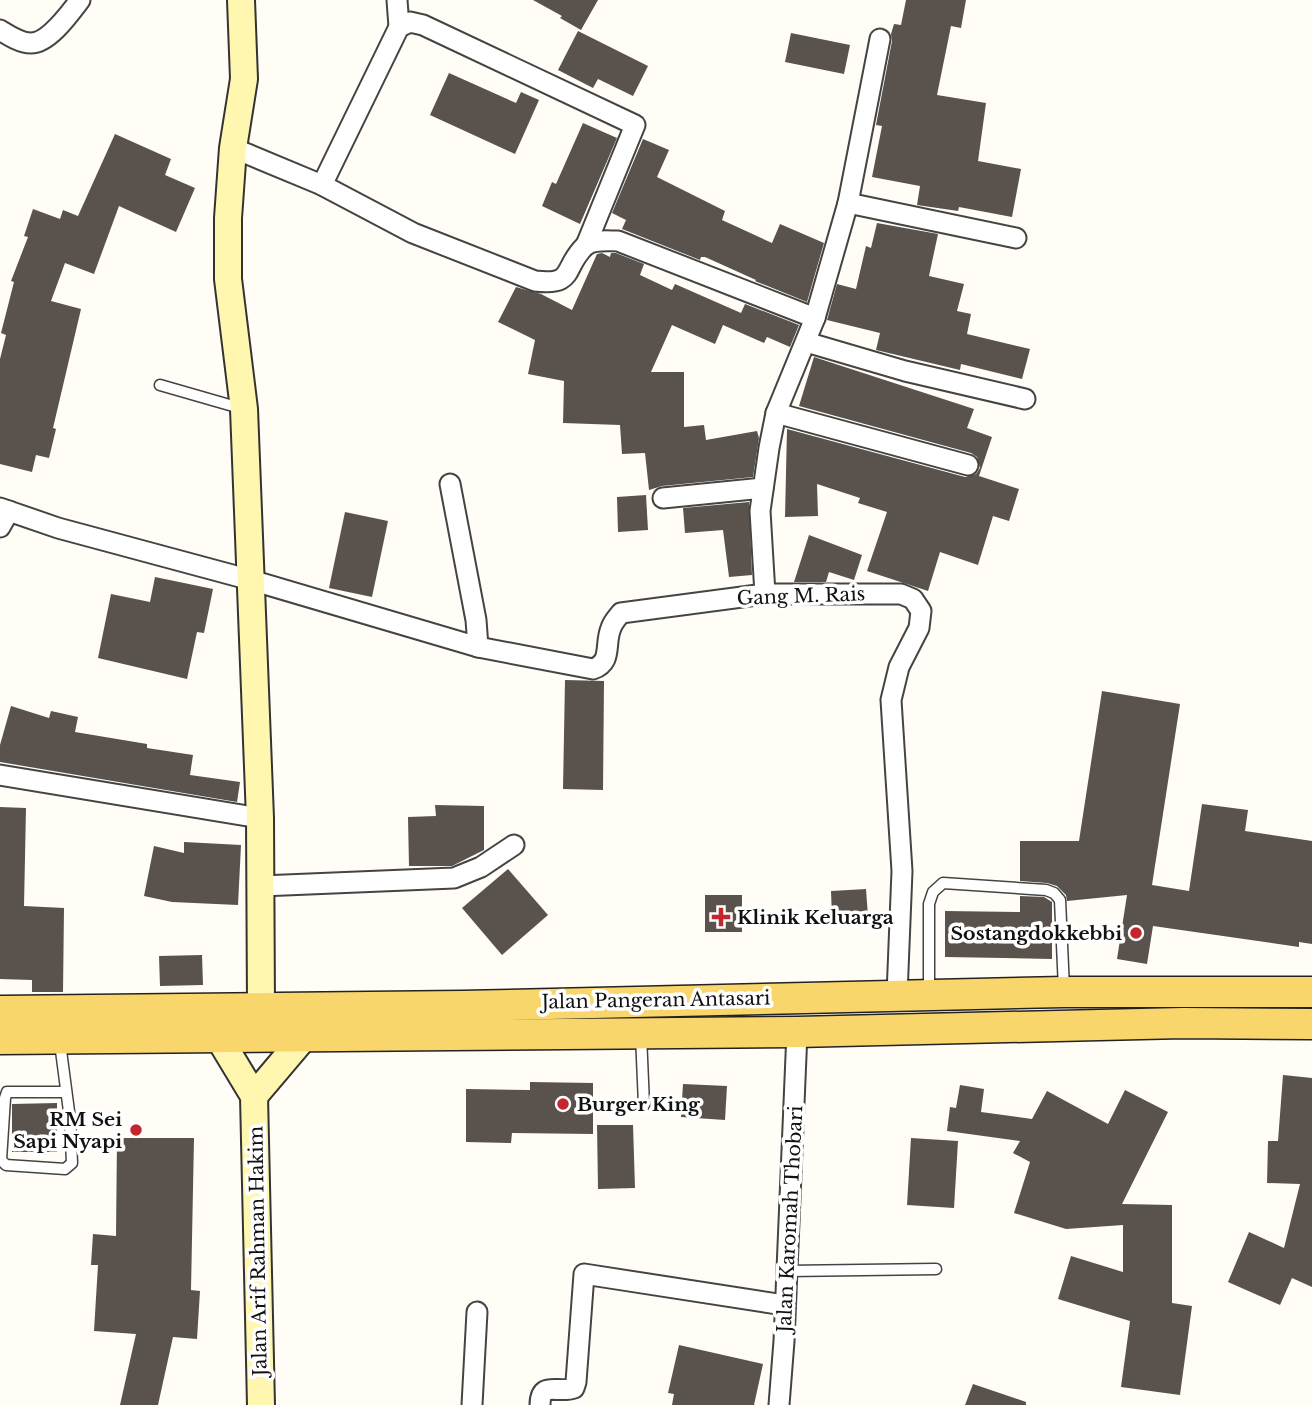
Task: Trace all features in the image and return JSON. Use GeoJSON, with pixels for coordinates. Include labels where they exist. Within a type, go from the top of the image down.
{"type":"FeatureCollection","features":[{"type":"Feature","properties":{"kind":"main road","name":"Jalan Pangeran Antasari"},"geometry":{"type":"LineString","coordinates":[[0,1012],[462,1006],[1064,992],[1312,993]]}},
{"type":"Feature","properties":{"kind":"main road"},"geometry":{"type":"LineString","coordinates":[[1276,992],[1290,998],[1294,1008],[1289,1018],[1276,1024]]}},
{"type":"Feature","properties":{"kind":"main road"},"geometry":{"type":"LineString","coordinates":[[1312,993],[1304,1004],[1303,1011],[1312,1023]]}},
{"type":"Feature","properties":{"kind":"main road","name":"Jalan Pangeran Antasari"},"geometry":{"type":"LineString","coordinates":[[0,1039],[641,1034],[1183,1023],[1312,1023]]}},
{"type":"Feature","properties":{"kind":"street"},"geometry":{"type":"LineString","coordinates":[[0,30],[31,43],[44,39],[66,19],[80,0]]}},
{"type":"Feature","properties":{"kind":"street"},"geometry":{"type":"LineString","coordinates":[[241,0],[244,79],[233,148],[228,218],[228,279],[244,409],[260,818],[261,1007]]}},
{"type":"Feature","properties":{"kind":"street"},"geometry":{"type":"LineString","coordinates":[[322,185],[399,27],[397,0]]}},
{"type":"Feature","properties":{"kind":"street"},"geometry":{"type":"LineString","coordinates":[[233,148],[322,185],[413,233],[535,281],[554,283],[564,279],[586,245],[635,125],[423,25],[410,22],[399,27]]}},
{"type":"Feature","properties":{"kind":"street"},"geometry":{"type":"LineString","coordinates":[[765,594],[760,511],[776,413],[815,318],[848,203],[880,39]]}},
{"type":"Feature","properties":{"kind":"street"},"geometry":{"type":"LineString","coordinates":[[848,203],[1016,237]]}},
{"type":"Feature","properties":{"kind":"street"},"geometry":{"type":"LineString","coordinates":[[586,245],[600,240],[618,241],[815,318]]}},
{"type":"Feature","properties":{"kind":"street"},"geometry":{"type":"LineString","coordinates":[[806,342],[905,371],[1025,399]]}},
{"type":"Feature","properties":{"kind":"street"},"geometry":{"type":"LineString","coordinates":[[776,413],[968,465]]}},
{"type":"Feature","properties":{"kind":"street"},"geometry":{"type":"LineString","coordinates":[[450,484],[476,620],[478,648]]}},
{"type":"Feature","properties":{"kind":"street"},"geometry":{"type":"LineString","coordinates":[[663,498],[763,488]]}},
{"type":"Feature","properties":{"kind":"street","name":"Gang M. Rais"},"geometry":{"type":"LineString","coordinates":[[3,516],[58,528],[251,580],[478,648],[593,669],[600,667],[606,660],[610,630],[621,613],[765,594],[901,594],[913,599],[921,611],[919,628],[899,667],[891,700],[902,871],[897,995]]}},
{"type":"Feature","properties":{"kind":"street"},"geometry":{"type":"LineString","coordinates":[[0,775],[260,818]]}},
{"type":"Feature","properties":{"kind":"street"},"geometry":{"type":"LineString","coordinates":[[261,886],[454,878],[481,867],[514,845]]}},
{"type":"Feature","properties":{"kind":"street","name":"Jalan Karomah Thobari"},"geometry":{"type":"LineString","coordinates":[[779,1405],[797,1032]]}},
{"type":"Feature","properties":{"kind":"street"},"geometry":{"type":"LineString","coordinates":[[254,1096],[304,1037]]}},
{"type":"Feature","properties":{"kind":"street","name":"Jalan Arif Rahman Hakim"},"geometry":{"type":"LineString","coordinates":[[219,1038],[254,1096],[261,1405]]}},
{"type":"Feature","properties":{"kind":"street"},"geometry":{"type":"LineString","coordinates":[[540,1405],[540,1395],[547,1389],[574,1388],[584,1274],[784,1305]]}},
{"type":"Feature","properties":{"kind":"street"},"geometry":{"type":"LineString","coordinates":[[472,1405],[477,1312]]}},
{"type":"Feature","properties":{"kind":"lane"},"geometry":{"type":"LineString","coordinates":[[160,385],[244,409]]}},
{"type":"Feature","properties":{"kind":"lane"},"geometry":{"type":"LineString","coordinates":[[929,995],[929,904],[933,892],[943,883],[1046,890],[1054,893],[1060,900],[1064,992]]}},
{"type":"Feature","properties":{"kind":"lane"},"geometry":{"type":"LineString","coordinates":[[641,1034],[643,1105]]}},
{"type":"Feature","properties":{"kind":"lane"},"geometry":{"type":"LineString","coordinates":[[60,1039],[66,1093],[71,1142],[72,1163],[65,1169],[6,1165],[1,1160],[7,1092],[66,1093]]}},
{"type":"Feature","properties":{"kind":"lane"},"geometry":{"type":"LineString","coordinates":[[786,1271],[936,1269]]}},
{"type":"Feature","properties":{"kind":"building"},"geometry":{"type":"Polygon","coordinates":[[[533,0],[598,0],[581,30],[533,0]]]}},
{"type":"Feature","properties":{"kind":"building"},"geometry":{"type":"Polygon","coordinates":[[[906,0],[966,0],[961,28],[951,26],[937,95],[986,103],[978,161],[1021,169],[1012,217],[959,207],[958,211],[917,205],[920,186],[872,177],[882,126],[876,125],[892,41],[891,34],[894,24],[901,25],[906,0]]]}},
{"type":"Feature","properties":{"kind":"building"},"geometry":{"type":"Polygon","coordinates":[[[578,31],[648,66],[633,96],[598,79],[593,88],[558,70],[578,31]]]}},
{"type":"Feature","properties":{"kind":"building"},"geometry":{"type":"Polygon","coordinates":[[[791,33],[850,45],[844,74],[785,62],[791,33]]]}},
{"type":"Feature","properties":{"kind":"building"},"geometry":{"type":"Polygon","coordinates":[[[449,73],[516,103],[521,92],[539,100],[515,154],[430,115],[449,73]]]}},
{"type":"Feature","properties":{"kind":"building"},"geometry":{"type":"Polygon","coordinates":[[[583,123],[617,138],[580,224],[542,206],[552,182],[556,184],[583,123]]]}},
{"type":"Feature","properties":{"kind":"building"},"geometry":{"type":"Polygon","coordinates":[[[115,134],[171,159],[165,175],[195,188],[176,232],[119,206],[94,274],[65,263],[51,301],[81,309],[53,428],[56,429],[49,458],[36,455],[32,472],[0,464],[0,359],[6,335],[1,333],[14,282],[11,281],[28,237],[24,236],[33,209],[60,219],[63,210],[78,216],[115,134]]]}},
{"type":"Feature","properties":{"kind":"building"},"geometry":{"type":"Polygon","coordinates":[[[643,139],[669,150],[657,177],[725,211],[722,220],[772,243],[780,224],[824,243],[807,302],[705,257],[700,260],[622,229],[626,220],[612,213],[643,139]]]}},
{"type":"Feature","properties":{"kind":"building"},"geometry":{"type":"Polygon","coordinates":[[[877,223],[938,234],[929,276],[964,284],[957,311],[971,314],[967,334],[1030,349],[1022,379],[961,364],[960,370],[876,350],[880,333],[827,320],[837,284],[856,289],[866,246],[871,248],[877,223]]]}},
{"type":"Feature","properties":{"kind":"building"},"geometry":{"type":"Polygon","coordinates":[[[611,253],[616,253],[644,264],[640,275],[672,290],[675,284],[741,313],[745,304],[799,325],[790,347],[767,337],[764,343],[723,325],[715,344],[672,325],[651,372],[684,372],[684,427],[704,425],[706,440],[757,431],[759,438],[753,477],[662,486],[649,490],[645,453],[622,454],[620,425],[563,423],[564,381],[528,374],[535,340],[498,322],[516,287],[541,294],[572,310],[597,254],[610,257],[611,253]]]}},
{"type":"Feature","properties":{"kind":"building"},"geometry":{"type":"Polygon","coordinates":[[[814,357],[974,409],[967,428],[992,437],[979,476],[1019,489],[1009,521],[993,516],[978,565],[940,552],[928,591],[867,571],[887,512],[858,503],[860,498],[817,484],[818,516],[785,517],[787,429],[965,477],[976,474],[980,468],[977,457],[971,453],[799,406],[814,357]]]}},
{"type":"Feature","properties":{"kind":"building"},"geometry":{"type":"Polygon","coordinates":[[[646,495],[648,530],[618,532],[617,497],[646,495]]]}},
{"type":"Feature","properties":{"kind":"building"},"geometry":{"type":"Polygon","coordinates":[[[749,502],[752,575],[729,577],[723,530],[685,533],[683,508],[749,502]]]}},
{"type":"Feature","properties":{"kind":"building"},"geometry":{"type":"Polygon","coordinates":[[[345,512],[388,521],[372,597],[329,588],[345,512]]]}},
{"type":"Feature","properties":{"kind":"building"},"geometry":{"type":"Polygon","coordinates":[[[809,535],[862,555],[854,580],[829,572],[826,582],[794,582],[809,535]]]}},
{"type":"Feature","properties":{"kind":"building"},"geometry":{"type":"Polygon","coordinates":[[[155,577],[213,589],[204,633],[197,632],[187,679],[98,658],[111,594],[150,602],[155,577]]]}},
{"type":"Feature","properties":{"kind":"building"},"geometry":{"type":"Polygon","coordinates":[[[565,680],[604,681],[603,790],[563,789],[565,680]]]}},
{"type":"Feature","properties":{"kind":"building"},"geometry":{"type":"Polygon","coordinates":[[[1102,691],[1180,704],[1152,885],[1189,891],[1202,804],[1248,810],[1245,831],[1312,841],[1312,944],[1299,942],[1299,947],[1153,926],[1147,964],[1117,959],[1127,895],[1067,901],[1066,895],[1057,886],[1020,881],[1020,841],[1079,841],[1102,691]]]}},
{"type":"Feature","properties":{"kind":"building"},"geometry":{"type":"Polygon","coordinates":[[[11,706],[49,718],[51,711],[78,717],[75,732],[193,755],[190,775],[240,782],[237,802],[0,762],[0,745],[11,706]]]}},
{"type":"Feature","properties":{"kind":"building"},"geometry":{"type":"Polygon","coordinates":[[[435,805],[484,806],[484,850],[452,866],[409,866],[408,817],[436,816],[435,805]]]}},
{"type":"Feature","properties":{"kind":"building"},"geometry":{"type":"Polygon","coordinates":[[[0,807],[26,808],[24,906],[64,908],[63,992],[32,992],[32,980],[0,979],[0,807]]]}},
{"type":"Feature","properties":{"kind":"building"},"geometry":{"type":"Polygon","coordinates":[[[184,842],[241,845],[238,905],[172,902],[144,896],[154,846],[184,853],[184,842]]]}},
{"type":"Feature","properties":{"kind":"building"},"geometry":{"type":"Polygon","coordinates":[[[508,869],[548,915],[502,955],[462,908],[508,869]]]}},
{"type":"Feature","properties":{"kind":"building"},"geometry":{"type":"Polygon","coordinates":[[[866,889],[868,916],[832,917],[831,891],[866,889]]]}},
{"type":"Feature","properties":{"kind":"building"},"geometry":{"type":"Polygon","coordinates":[[[705,895],[742,895],[742,932],[705,932],[705,895]]]}},
{"type":"Feature","properties":{"kind":"building"},"geometry":{"type":"Polygon","coordinates":[[[1020,896],[1044,897],[1052,902],[1052,959],[945,957],[945,911],[1020,912],[1020,896]]]}},
{"type":"Feature","properties":{"kind":"building"},"geometry":{"type":"Polygon","coordinates":[[[202,955],[203,985],[160,986],[159,956],[202,955]]]}},
{"type":"Feature","properties":{"kind":"building"},"geometry":{"type":"Polygon","coordinates":[[[1283,1075],[1312,1078],[1312,1287],[1292,1278],[1280,1305],[1228,1282],[1249,1232],[1284,1248],[1300,1184],[1267,1183],[1268,1141],[1278,1141],[1283,1075]]]}},
{"type":"Feature","properties":{"kind":"building"},"geometry":{"type":"Polygon","coordinates":[[[530,1082],[593,1083],[593,1134],[512,1133],[511,1143],[466,1142],[466,1089],[530,1090],[530,1082]]]}},
{"type":"Feature","properties":{"kind":"building"},"geometry":{"type":"Polygon","coordinates":[[[683,1084],[727,1086],[725,1120],[681,1117],[683,1084]]]}},
{"type":"Feature","properties":{"kind":"building"},"geometry":{"type":"Polygon","coordinates":[[[960,1085],[984,1089],[981,1112],[1032,1119],[1047,1091],[1108,1124],[1125,1090],[1168,1112],[1122,1204],[1172,1205],[1172,1303],[1192,1306],[1180,1395],[1121,1387],[1130,1321],[1058,1299],[1071,1256],[1123,1272],[1123,1225],[1066,1229],[1014,1213],[1030,1162],[1013,1153],[1020,1141],[947,1131],[950,1107],[956,1108],[960,1085]]]}},
{"type":"Feature","properties":{"kind":"building"},"geometry":{"type":"Polygon","coordinates":[[[57,1103],[57,1152],[12,1152],[12,1104],[57,1103]]]}},
{"type":"Feature","properties":{"kind":"building"},"geometry":{"type":"Polygon","coordinates":[[[597,1125],[633,1125],[635,1188],[598,1189],[597,1125]]]}},
{"type":"Feature","properties":{"kind":"building"},"geometry":{"type":"Polygon","coordinates":[[[117,1138],[194,1138],[191,1290],[200,1291],[197,1339],[173,1337],[158,1405],[120,1405],[136,1334],[94,1331],[98,1265],[91,1265],[93,1234],[116,1236],[117,1138]]]}},
{"type":"Feature","properties":{"kind":"building"},"geometry":{"type":"Polygon","coordinates":[[[911,1138],[958,1141],[954,1208],[907,1205],[911,1138]]]}},
{"type":"Feature","properties":{"kind":"building"},"geometry":{"type":"Polygon","coordinates":[[[679,1345],[763,1364],[754,1405],[672,1405],[674,1394],[668,1393],[679,1345]]]}},
{"type":"Feature","properties":{"kind":"building"},"geometry":{"type":"Polygon","coordinates":[[[973,1384],[1026,1402],[1026,1405],[965,1405],[973,1384]]]}},
{"type":"Feature","properties":{"kind":"place","name":"Klinik Keluarga"},"geometry":{"type":"Point","coordinates":[721,917]}},
{"type":"Feature","properties":{"kind":"place","name":"Sostangdokkebbi"},"geometry":{"type":"Point","coordinates":[1136,933]}},
{"type":"Feature","properties":{"kind":"place","name":"Burger King"},"geometry":{"type":"Point","coordinates":[563,1104]}},
{"type":"Feature","properties":{"kind":"place","name":"RM Sei Sapi Nyapi"},"geometry":{"type":"Point","coordinates":[136,1130]}}]}
